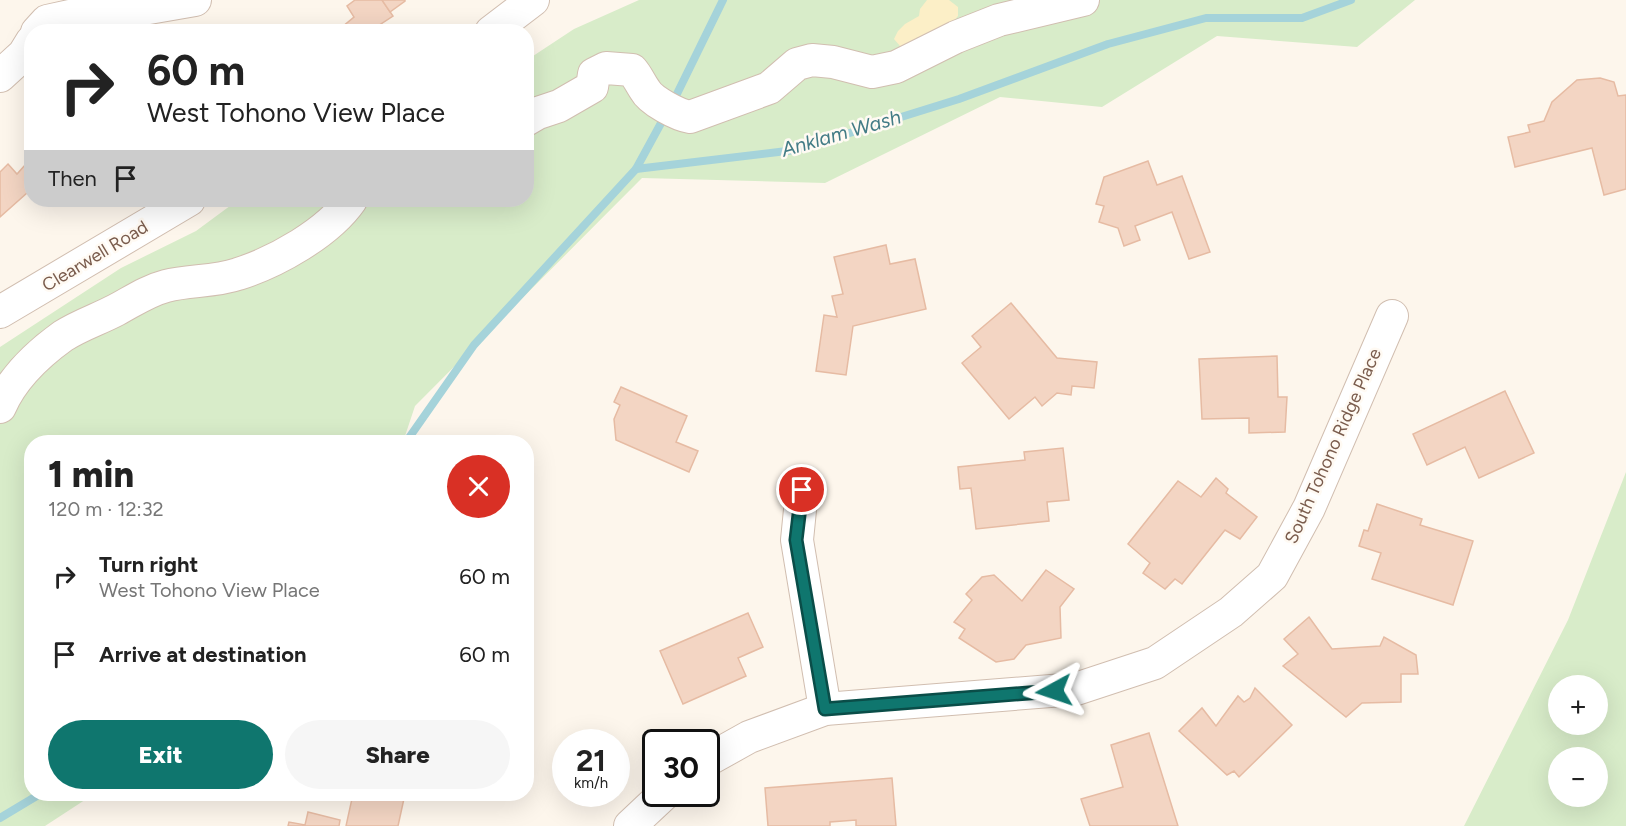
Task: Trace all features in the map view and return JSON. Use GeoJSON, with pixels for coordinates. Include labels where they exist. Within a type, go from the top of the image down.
{"type":"FeatureCollection","features":[{"type":"Feature","properties":{"kind":"street"},"geometry":{"type":"LineString","coordinates":[[44,24],[46,21],[79,14],[143,9],[195,0]]}},
{"type":"Feature","properties":{"kind":"street"},"geometry":{"type":"LineString","coordinates":[[502,24],[533,0]]}},
{"type":"Feature","properties":{"kind":"street"},"geometry":{"type":"LineString","coordinates":[[534,115],[559,106],[592,87],[594,74],[606,68],[632,70],[641,80],[645,92],[669,109],[690,117],[769,88],[797,64],[812,60],[833,62],[872,72],[896,67],[956,37],[999,20],[1083,0]]}},
{"type":"Feature","properties":{"kind":"street"},"geometry":{"type":"LineString","coordinates":[[0,76],[24,54]]}},
{"type":"Feature","properties":{"kind":"street","name":"Clearwell Road"},"geometry":{"type":"LineString","coordinates":[[0,312],[177,207]]}},
{"type":"Feature","properties":{"kind":"street"},"geometry":{"type":"LineString","coordinates":[[0,407],[6,392],[17,377],[63,336],[148,291],[237,275],[277,258],[325,227],[346,207]]}},
{"type":"Feature","properties":{"kind":"street","name":"South Tohono Ridge Place"},"geometry":{"type":"LineString","coordinates":[[720,753],[749,737],[825,709],[1076,689],[1155,663],[1231,612],[1272,576],[1309,508],[1392,316]]}},
{"type":"Feature","properties":{"kind":"street"},"geometry":{"type":"LineString","coordinates":[[802,490],[796,540],[825,709]]}},
{"type":"Feature","properties":{"kind":"street"},"geometry":{"type":"LineString","coordinates":[[630,826],[650,807]]}},
{"type":"Feature","properties":{"kind":"green space"},"geometry":{"type":"Polygon","coordinates":[[[639,0],[1415,0],[1357,47],[1217,36],[1102,107],[1000,97],[825,183],[642,178],[415,406],[405,435],[24,435],[24,801],[83,801],[45,826],[0,826],[0,347],[121,268],[196,231],[229,207],[534,207],[534,55],[574,29],[639,0]]]}},
{"type":"Feature","properties":{"kind":"green space"},"geometry":{"type":"Polygon","coordinates":[[[1626,472],[1626,826],[1464,826],[1568,620],[1626,472]]]}},
{"type":"Feature","properties":{"kind":"sand"},"geometry":{"type":"Polygon","coordinates":[[[927,0],[949,0],[958,7],[958,16],[945,32],[930,41],[917,37],[914,47],[900,46],[894,39],[898,31],[919,16],[920,9],[927,0]]]}},
{"type":"Feature","properties":{"kind":"building"},"geometry":{"type":"Polygon","coordinates":[[[355,0],[382,0],[393,16],[381,24],[346,24],[354,17],[347,6],[355,0]]]}},
{"type":"Feature","properties":{"kind":"building"},"geometry":{"type":"Polygon","coordinates":[[[382,0],[405,0],[405,1],[390,12],[382,0]]]}},
{"type":"Feature","properties":{"kind":"building"},"geometry":{"type":"Polygon","coordinates":[[[1600,78],[1614,82],[1618,96],[1626,95],[1626,189],[1604,195],[1592,148],[1515,167],[1508,137],[1530,132],[1528,125],[1544,121],[1552,102],[1577,80],[1600,78]]]}},
{"type":"Feature","properties":{"kind":"building"},"geometry":{"type":"Polygon","coordinates":[[[1148,161],[1157,185],[1182,176],[1210,252],[1189,259],[1172,212],[1135,226],[1140,240],[1124,246],[1118,228],[1099,222],[1104,206],[1096,204],[1104,177],[1148,161]]]}},
{"type":"Feature","properties":{"kind":"building"},"geometry":{"type":"Polygon","coordinates":[[[8,164],[17,174],[24,166],[24,196],[0,217],[0,172],[8,164]]]}},
{"type":"Feature","properties":{"kind":"building"},"geometry":{"type":"Polygon","coordinates":[[[886,245],[890,264],[915,259],[926,309],[853,326],[846,375],[816,371],[824,315],[837,317],[832,296],[843,294],[834,257],[886,245]]]}},
{"type":"Feature","properties":{"kind":"building"},"geometry":{"type":"Polygon","coordinates":[[[1011,303],[1057,358],[1097,362],[1094,388],[1072,386],[1071,395],[1057,393],[1042,406],[1035,397],[1009,419],[962,363],[981,347],[972,336],[1011,303]]]}},
{"type":"Feature","properties":{"kind":"building"},"geometry":{"type":"Polygon","coordinates":[[[1277,356],[1278,397],[1287,397],[1285,432],[1249,433],[1249,418],[1202,419],[1199,359],[1277,356]]]}},
{"type":"Feature","properties":{"kind":"building"},"geometry":{"type":"Polygon","coordinates":[[[621,387],[687,416],[676,442],[698,451],[689,472],[616,440],[614,419],[620,405],[614,402],[621,387]]]}},
{"type":"Feature","properties":{"kind":"building"},"geometry":{"type":"Polygon","coordinates":[[[1505,391],[1534,453],[1479,478],[1465,447],[1427,465],[1413,434],[1505,391]]]}},
{"type":"Feature","properties":{"kind":"building"},"geometry":{"type":"Polygon","coordinates":[[[1063,448],[1069,500],[1047,502],[1049,521],[976,529],[971,488],[960,489],[958,467],[1025,460],[1024,452],[1063,448]]]}},
{"type":"Feature","properties":{"kind":"building"},"geometry":{"type":"Polygon","coordinates":[[[1216,478],[1228,489],[1226,493],[1257,517],[1240,539],[1225,530],[1182,584],[1175,579],[1165,589],[1143,573],[1150,563],[1128,544],[1178,481],[1201,497],[1216,478]]]}},
{"type":"Feature","properties":{"kind":"building"},"geometry":{"type":"Polygon","coordinates":[[[1377,504],[1422,519],[1420,525],[1473,541],[1453,605],[1372,579],[1381,553],[1359,546],[1364,530],[1368,531],[1377,504]]]}},
{"type":"Feature","properties":{"kind":"building"},"geometry":{"type":"Polygon","coordinates":[[[1046,570],[1074,589],[1060,607],[1061,638],[1026,645],[1014,659],[996,662],[959,638],[965,629],[954,622],[972,600],[966,594],[982,577],[994,575],[1022,601],[1046,570]]]}},
{"type":"Feature","properties":{"kind":"building"},"geometry":{"type":"Polygon","coordinates":[[[748,613],[763,647],[738,658],[746,676],[683,704],[660,651],[748,613]]]}},
{"type":"Feature","properties":{"kind":"building"},"geometry":{"type":"Polygon","coordinates":[[[1309,617],[1332,649],[1380,646],[1384,637],[1416,655],[1418,674],[1401,674],[1401,702],[1362,703],[1346,717],[1283,666],[1298,654],[1284,639],[1309,617]]]}},
{"type":"Feature","properties":{"kind":"building"},"geometry":{"type":"Polygon","coordinates":[[[1255,688],[1292,725],[1239,777],[1234,771],[1227,775],[1179,731],[1202,708],[1216,726],[1238,696],[1244,702],[1250,698],[1255,688]]]}},
{"type":"Feature","properties":{"kind":"building"},"geometry":{"type":"Polygon","coordinates":[[[1149,733],[1178,826],[1090,826],[1081,799],[1123,787],[1111,745],[1149,733]]]}},
{"type":"Feature","properties":{"kind":"building"},"geometry":{"type":"Polygon","coordinates":[[[892,778],[896,826],[856,826],[856,820],[830,822],[830,826],[768,826],[765,788],[892,778]]]}},
{"type":"Feature","properties":{"kind":"building"},"geometry":{"type":"Polygon","coordinates":[[[351,801],[403,801],[398,826],[346,826],[351,801]]]}},
{"type":"Feature","properties":{"kind":"building"},"geometry":{"type":"Polygon","coordinates":[[[308,812],[340,820],[339,826],[288,826],[289,822],[305,825],[308,812]]]}},
{"type":"Feature","properties":{"kind":"waterway"},"geometry":{"type":"LineString","coordinates":[[672,104],[723,0]]}},
{"type":"Feature","properties":{"kind":"waterway","name":"Anklam Wash"},"geometry":{"type":"LineString","coordinates":[[411,435],[474,345],[636,169],[795,150],[959,99],[1108,44],[1206,18],[1302,18],[1351,0]]}},
{"type":"Feature","properties":{"kind":"waterway"},"geometry":{"type":"LineString","coordinates":[[636,169],[666,114]]}},
{"type":"Feature","properties":{"kind":"waterway","name":"Anklam Wash"},"geometry":{"type":"LineString","coordinates":[[0,818],[28,801]]}},
{"type":"Feature","properties":{"kind":"route"},"geometry":{"type":"LineString","coordinates":[[802,490],[796,540],[825,709],[1054,691]]}}]}
